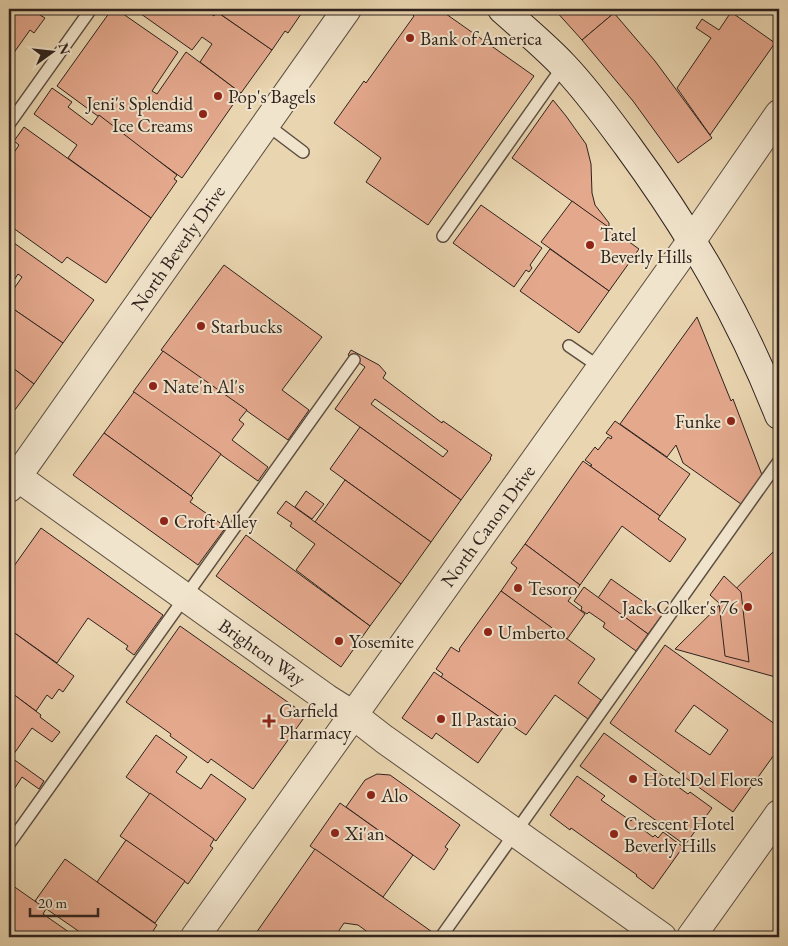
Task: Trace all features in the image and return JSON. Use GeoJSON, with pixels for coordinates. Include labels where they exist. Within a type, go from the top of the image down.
{"type":"FeatureCollection","features":[{"type":"Feature","properties":{"kind":"street","name":"North Beverly Drive"},"geometry":{"type":"LineString","coordinates":[[11,479],[347,9]]}},
{"type":"Feature","properties":{"kind":"street"},"geometry":{"type":"LineString","coordinates":[[502,9],[564,65],[650,177],[692,240],[730,305],[764,377],[779,415]]}},
{"type":"Feature","properties":{"kind":"street","name":"North Canon Drive"},"geometry":{"type":"LineString","coordinates":[[195,937],[692,240],[779,114]]}},
{"type":"Feature","properties":{"kind":"street","name":"Brighton Way"},"geometry":{"type":"LineString","coordinates":[[11,479],[185,597],[326,698],[353,715],[662,937]]}},
{"type":"Feature","properties":{"kind":"street"},"geometry":{"type":"LineString","coordinates":[[691,937],[779,814]]}},
{"type":"Feature","properties":{"kind":"lane"},"geometry":{"type":"LineString","coordinates":[[9,124],[91,9]]}},
{"type":"Feature","properties":{"kind":"lane"},"geometry":{"type":"LineString","coordinates":[[442,236],[564,65]]}},
{"type":"Feature","properties":{"kind":"lane"},"geometry":{"type":"LineString","coordinates":[[266,124],[303,152]]}},
{"type":"Feature","properties":{"kind":"lane"},"geometry":{"type":"LineString","coordinates":[[569,346],[601,368]]}},
{"type":"Feature","properties":{"kind":"lane"},"geometry":{"type":"LineString","coordinates":[[9,844],[358,355]]}},
{"type":"Feature","properties":{"kind":"lane"},"geometry":{"type":"LineString","coordinates":[[441,937],[779,461]]}},
{"type":"Feature","properties":{"kind":"building"},"geometry":{"type":"Polygon","coordinates":[[[9,9],[45,9],[40,15],[45,18],[34,33],[30,30],[13,54],[9,51],[9,9]]]}},
{"type":"Feature","properties":{"kind":"building"},"geometry":{"type":"Polygon","coordinates":[[[112,9],[116,9],[178,52],[152,91],[157,94],[186,52],[241,93],[182,178],[57,86],[112,9]]]}},
{"type":"Feature","properties":{"kind":"building"},"geometry":{"type":"Polygon","coordinates":[[[134,9],[204,9],[214,16],[217,12],[272,50],[241,93],[200,62],[212,44],[202,37],[192,50],[134,9]]]}},
{"type":"Feature","properties":{"kind":"building"},"geometry":{"type":"Polygon","coordinates":[[[213,9],[300,9],[298,12],[301,14],[288,33],[285,31],[272,50],[213,9]]]}},
{"type":"Feature","properties":{"kind":"building"},"geometry":{"type":"Polygon","coordinates":[[[416,9],[439,9],[534,76],[428,225],[366,182],[381,158],[334,123],[364,81],[366,83],[414,16],[412,14],[416,9]]]}},
{"type":"Feature","properties":{"kind":"building"},"geometry":{"type":"Polygon","coordinates":[[[554,9],[611,9],[614,13],[582,40],[554,9]]]}},
{"type":"Feature","properties":{"kind":"building"},"geometry":{"type":"Polygon","coordinates":[[[731,12],[775,43],[710,135],[677,88],[711,38],[696,28],[702,19],[719,30],[731,12]]]}},
{"type":"Feature","properties":{"kind":"building"},"geometry":{"type":"Polygon","coordinates":[[[614,13],[655,61],[712,138],[678,163],[633,101],[582,40],[614,13]]]}},
{"type":"Feature","properties":{"kind":"building"},"geometry":{"type":"Polygon","coordinates":[[[52,88],[72,102],[68,107],[92,125],[99,115],[177,175],[174,179],[177,181],[151,218],[68,158],[77,145],[34,114],[52,88]]]}},
{"type":"Feature","properties":{"kind":"building"},"geometry":{"type":"Polygon","coordinates":[[[553,100],[586,144],[591,164],[592,193],[595,205],[609,223],[609,228],[512,158],[553,100]]]}},
{"type":"Feature","properties":{"kind":"building"},"geometry":{"type":"Polygon","coordinates":[[[24,127],[151,218],[106,283],[67,257],[62,263],[9,225],[9,160],[19,145],[14,141],[24,127]]]}},
{"type":"Feature","properties":{"kind":"building","name":"Tatel Beverly Hills"},"geometry":{"type":"Polygon","coordinates":[[[572,201],[639,249],[609,291],[541,242],[572,201]]]}},
{"type":"Feature","properties":{"kind":"building"},"geometry":{"type":"Polygon","coordinates":[[[481,205],[542,248],[530,265],[532,268],[529,272],[526,270],[514,287],[453,243],[481,205]]]}},
{"type":"Feature","properties":{"kind":"building"},"geometry":{"type":"Polygon","coordinates":[[[14,243],[94,300],[63,343],[9,306],[9,296],[22,277],[18,274],[9,288],[9,250],[14,243]]]}},
{"type":"Feature","properties":{"kind":"building"},"geometry":{"type":"Polygon","coordinates":[[[550,249],[609,291],[579,333],[520,291],[550,249]]]}},
{"type":"Feature","properties":{"kind":"building"},"geometry":{"type":"Polygon","coordinates":[[[224,265],[322,337],[282,390],[309,410],[288,440],[161,350],[224,265]]]}},
{"type":"Feature","properties":{"kind":"building"},"geometry":{"type":"Polygon","coordinates":[[[9,306],[63,343],[34,384],[9,365],[9,306]]]}},
{"type":"Feature","properties":{"kind":"building"},"geometry":{"type":"Polygon","coordinates":[[[697,317],[731,401],[733,399],[762,475],[741,504],[683,463],[676,445],[667,457],[620,424],[697,317]]]}},
{"type":"Feature","properties":{"kind":"building"},"geometry":{"type":"Polygon","coordinates":[[[351,350],[379,365],[386,373],[383,378],[442,423],[443,421],[492,455],[461,500],[335,409],[365,367],[348,355],[351,350]],[[375,399],[371,404],[443,457],[448,451],[375,399]]]}},
{"type":"Feature","properties":{"kind":"building"},"geometry":{"type":"Polygon","coordinates":[[[163,351],[247,410],[239,420],[244,424],[232,440],[268,467],[258,481],[133,392],[163,351]]]}},
{"type":"Feature","properties":{"kind":"building"},"geometry":{"type":"Polygon","coordinates":[[[9,365],[34,384],[9,418],[9,365]]]}},
{"type":"Feature","properties":{"kind":"building"},"geometry":{"type":"Polygon","coordinates":[[[134,392],[221,454],[191,496],[104,433],[134,392]]]}},
{"type":"Feature","properties":{"kind":"building"},"geometry":{"type":"Polygon","coordinates":[[[615,421],[690,474],[660,516],[590,466],[592,465],[585,460],[595,447],[598,450],[608,437],[611,439],[612,437],[606,433],[615,421]]]}},
{"type":"Feature","properties":{"kind":"building"},"geometry":{"type":"Polygon","coordinates":[[[360,427],[461,500],[431,542],[330,469],[360,427]]]}},
{"type":"Feature","properties":{"kind":"building"},"geometry":{"type":"Polygon","coordinates":[[[104,433],[191,496],[193,498],[190,502],[226,527],[198,565],[73,475],[104,433]]]}},
{"type":"Feature","properties":{"kind":"building"},"geometry":{"type":"Polygon","coordinates":[[[583,461],[660,516],[658,519],[686,539],[670,562],[622,526],[580,585],[525,544],[583,461]]]}},
{"type":"Feature","properties":{"kind":"building"},"geometry":{"type":"Polygon","coordinates":[[[345,480],[431,542],[401,584],[315,522],[345,480]]]}},
{"type":"Feature","properties":{"kind":"building"},"geometry":{"type":"Polygon","coordinates":[[[306,491],[324,504],[312,519],[295,507],[306,491]]]}},
{"type":"Feature","properties":{"kind":"building"},"geometry":{"type":"Polygon","coordinates":[[[286,501],[401,584],[370,626],[296,570],[315,544],[290,526],[292,523],[277,513],[286,501]]]}},
{"type":"Feature","properties":{"kind":"building"},"geometry":{"type":"Polygon","coordinates":[[[41,528],[163,615],[134,655],[126,649],[128,646],[88,618],[57,663],[9,629],[9,573],[41,528]]]}},
{"type":"Feature","properties":{"kind":"building"},"geometry":{"type":"Polygon","coordinates":[[[246,535],[370,626],[341,667],[216,576],[246,535]]]}},
{"type":"Feature","properties":{"kind":"building"},"geometry":{"type":"Polygon","coordinates":[[[525,544],[580,585],[568,601],[585,614],[567,639],[501,591],[517,568],[511,563],[525,544]]]}},
{"type":"Feature","properties":{"kind":"building","name":"Jack Colker's 76"},"geometry":{"type":"Polygon","coordinates":[[[775,550],[779,565],[779,678],[675,649],[775,550]]]}},
{"type":"Feature","properties":{"kind":"building"},"geometry":{"type":"Polygon","coordinates":[[[724,576],[741,592],[749,662],[725,656],[719,603],[710,595],[724,576]]]}},
{"type":"Feature","properties":{"kind":"building"},"geometry":{"type":"Polygon","coordinates":[[[611,579],[662,615],[648,634],[598,598],[611,579]]]}},
{"type":"Feature","properties":{"kind":"building"},"geometry":{"type":"Polygon","coordinates":[[[584,587],[648,634],[636,651],[603,627],[605,623],[589,612],[587,614],[581,610],[582,607],[574,601],[584,587]]]}},
{"type":"Feature","properties":{"kind":"building"},"geometry":{"type":"Polygon","coordinates":[[[501,591],[595,659],[578,683],[601,700],[588,719],[555,695],[526,735],[441,677],[443,674],[436,669],[451,647],[459,652],[459,649],[501,591]]]}},
{"type":"Feature","properties":{"kind":"building"},"geometry":{"type":"Polygon","coordinates":[[[180,626],[306,715],[253,789],[211,759],[208,763],[126,702],[180,626]]]}},
{"type":"Feature","properties":{"kind":"building"},"geometry":{"type":"Polygon","coordinates":[[[9,629],[74,676],[63,692],[59,689],[52,699],[47,695],[36,711],[9,691],[9,629]]]}},
{"type":"Feature","properties":{"kind":"building"},"geometry":{"type":"Polygon","coordinates":[[[665,645],[779,727],[779,748],[733,812],[610,723],[665,645]],[[694,705],[675,731],[710,755],[728,730],[694,705]]]}},
{"type":"Feature","properties":{"kind":"building"},"geometry":{"type":"Polygon","coordinates":[[[434,672],[507,722],[478,763],[436,733],[432,739],[402,718],[434,672]]]}},
{"type":"Feature","properties":{"kind":"building"},"geometry":{"type":"Polygon","coordinates":[[[9,691],[60,732],[52,742],[32,728],[11,758],[9,756],[9,691]]]}},
{"type":"Feature","properties":{"kind":"building","name":"Hotel Del Flores"},"geometry":{"type":"Polygon","coordinates":[[[604,733],[688,794],[690,792],[712,808],[685,845],[663,829],[665,827],[580,766],[604,733]]]}},
{"type":"Feature","properties":{"kind":"building"},"geometry":{"type":"Polygon","coordinates":[[[156,735],[187,757],[176,772],[201,789],[211,774],[246,799],[216,841],[126,777],[156,735]]]}},
{"type":"Feature","properties":{"kind":"building"},"geometry":{"type":"Polygon","coordinates":[[[9,756],[44,781],[39,789],[22,777],[9,797],[9,756]]]}},
{"type":"Feature","properties":{"kind":"building"},"geometry":{"type":"Polygon","coordinates":[[[377,774],[390,775],[460,825],[445,847],[448,849],[434,870],[346,807],[365,780],[377,774]]]}},
{"type":"Feature","properties":{"kind":"building","name":"Crescent Hotel Beverly Hills"},"geometry":{"type":"Polygon","coordinates":[[[577,776],[605,796],[601,800],[631,821],[634,817],[644,824],[641,828],[653,837],[655,835],[658,838],[663,832],[683,847],[653,889],[637,875],[550,815],[577,776]]]}},
{"type":"Feature","properties":{"kind":"building"},"geometry":{"type":"Polygon","coordinates":[[[150,793],[214,839],[210,846],[213,848],[188,884],[120,836],[150,793]]]}},
{"type":"Feature","properties":{"kind":"building"},"geometry":{"type":"Polygon","coordinates":[[[340,803],[413,855],[383,897],[310,846],[340,803]]]}},
{"type":"Feature","properties":{"kind":"building"},"geometry":{"type":"Polygon","coordinates":[[[126,840],[185,881],[155,923],[97,882],[126,840]]]}},
{"type":"Feature","properties":{"kind":"building"},"geometry":{"type":"Polygon","coordinates":[[[315,849],[435,934],[433,937],[371,937],[369,933],[358,925],[344,923],[336,935],[337,937],[262,937],[256,933],[315,849]]]}},
{"type":"Feature","properties":{"kind":"building"},"geometry":{"type":"Polygon","coordinates":[[[65,859],[157,925],[149,937],[87,937],[35,901],[65,859]]]}},
{"type":"Feature","properties":{"kind":"building"},"geometry":{"type":"Polygon","coordinates":[[[9,883],[46,909],[43,914],[76,937],[9,937],[9,883]]]}},
{"type":"Feature","properties":{"kind":"place","name":"Bank of America"},"geometry":{"type":"Point","coordinates":[410,38]}},
{"type":"Feature","properties":{"kind":"place","name":"Pop's Bagels"},"geometry":{"type":"Point","coordinates":[218,96]}},
{"type":"Feature","properties":{"kind":"place","name":"Jeni's Splendid Ice Creams"},"geometry":{"type":"Point","coordinates":[203,114]}},
{"type":"Feature","properties":{"kind":"place","name":"Tatel Beverly Hills"},"geometry":{"type":"Point","coordinates":[590,245]}},
{"type":"Feature","properties":{"kind":"place","name":"Starbucks"},"geometry":{"type":"Point","coordinates":[201,326]}},
{"type":"Feature","properties":{"kind":"place","name":"Nate'n Al's"},"geometry":{"type":"Point","coordinates":[153,386]}},
{"type":"Feature","properties":{"kind":"place","name":"Funke"},"geometry":{"type":"Point","coordinates":[731,421]}},
{"type":"Feature","properties":{"kind":"place","name":"Croft Alley"},"geometry":{"type":"Point","coordinates":[164,521]}},
{"type":"Feature","properties":{"kind":"place","name":"Tesoro"},"geometry":{"type":"Point","coordinates":[518,588]}},
{"type":"Feature","properties":{"kind":"place","name":"Jack Colker's 76"},"geometry":{"type":"Point","coordinates":[748,607]}},
{"type":"Feature","properties":{"kind":"place","name":"Umberto"},"geometry":{"type":"Point","coordinates":[488,632]}},
{"type":"Feature","properties":{"kind":"place","name":"Yosemite"},"geometry":{"type":"Point","coordinates":[339,641]}},
{"type":"Feature","properties":{"kind":"place","name":"Il Pastaio"},"geometry":{"type":"Point","coordinates":[441,719]}},
{"type":"Feature","properties":{"kind":"place","name":"Garfield Pharmacy"},"geometry":{"type":"Point","coordinates":[269,721]}},
{"type":"Feature","properties":{"kind":"place","name":"Hotel Del Flores"},"geometry":{"type":"Point","coordinates":[633,779]}},
{"type":"Feature","properties":{"kind":"place","name":"Alo"},"geometry":{"type":"Point","coordinates":[371,795]}},
{"type":"Feature","properties":{"kind":"place","name":"Xi'an"},"geometry":{"type":"Point","coordinates":[335,833]}},
{"type":"Feature","properties":{"kind":"place","name":"Crescent Hotel Beverly Hills"},"geometry":{"type":"Point","coordinates":[614,834]}}]}
